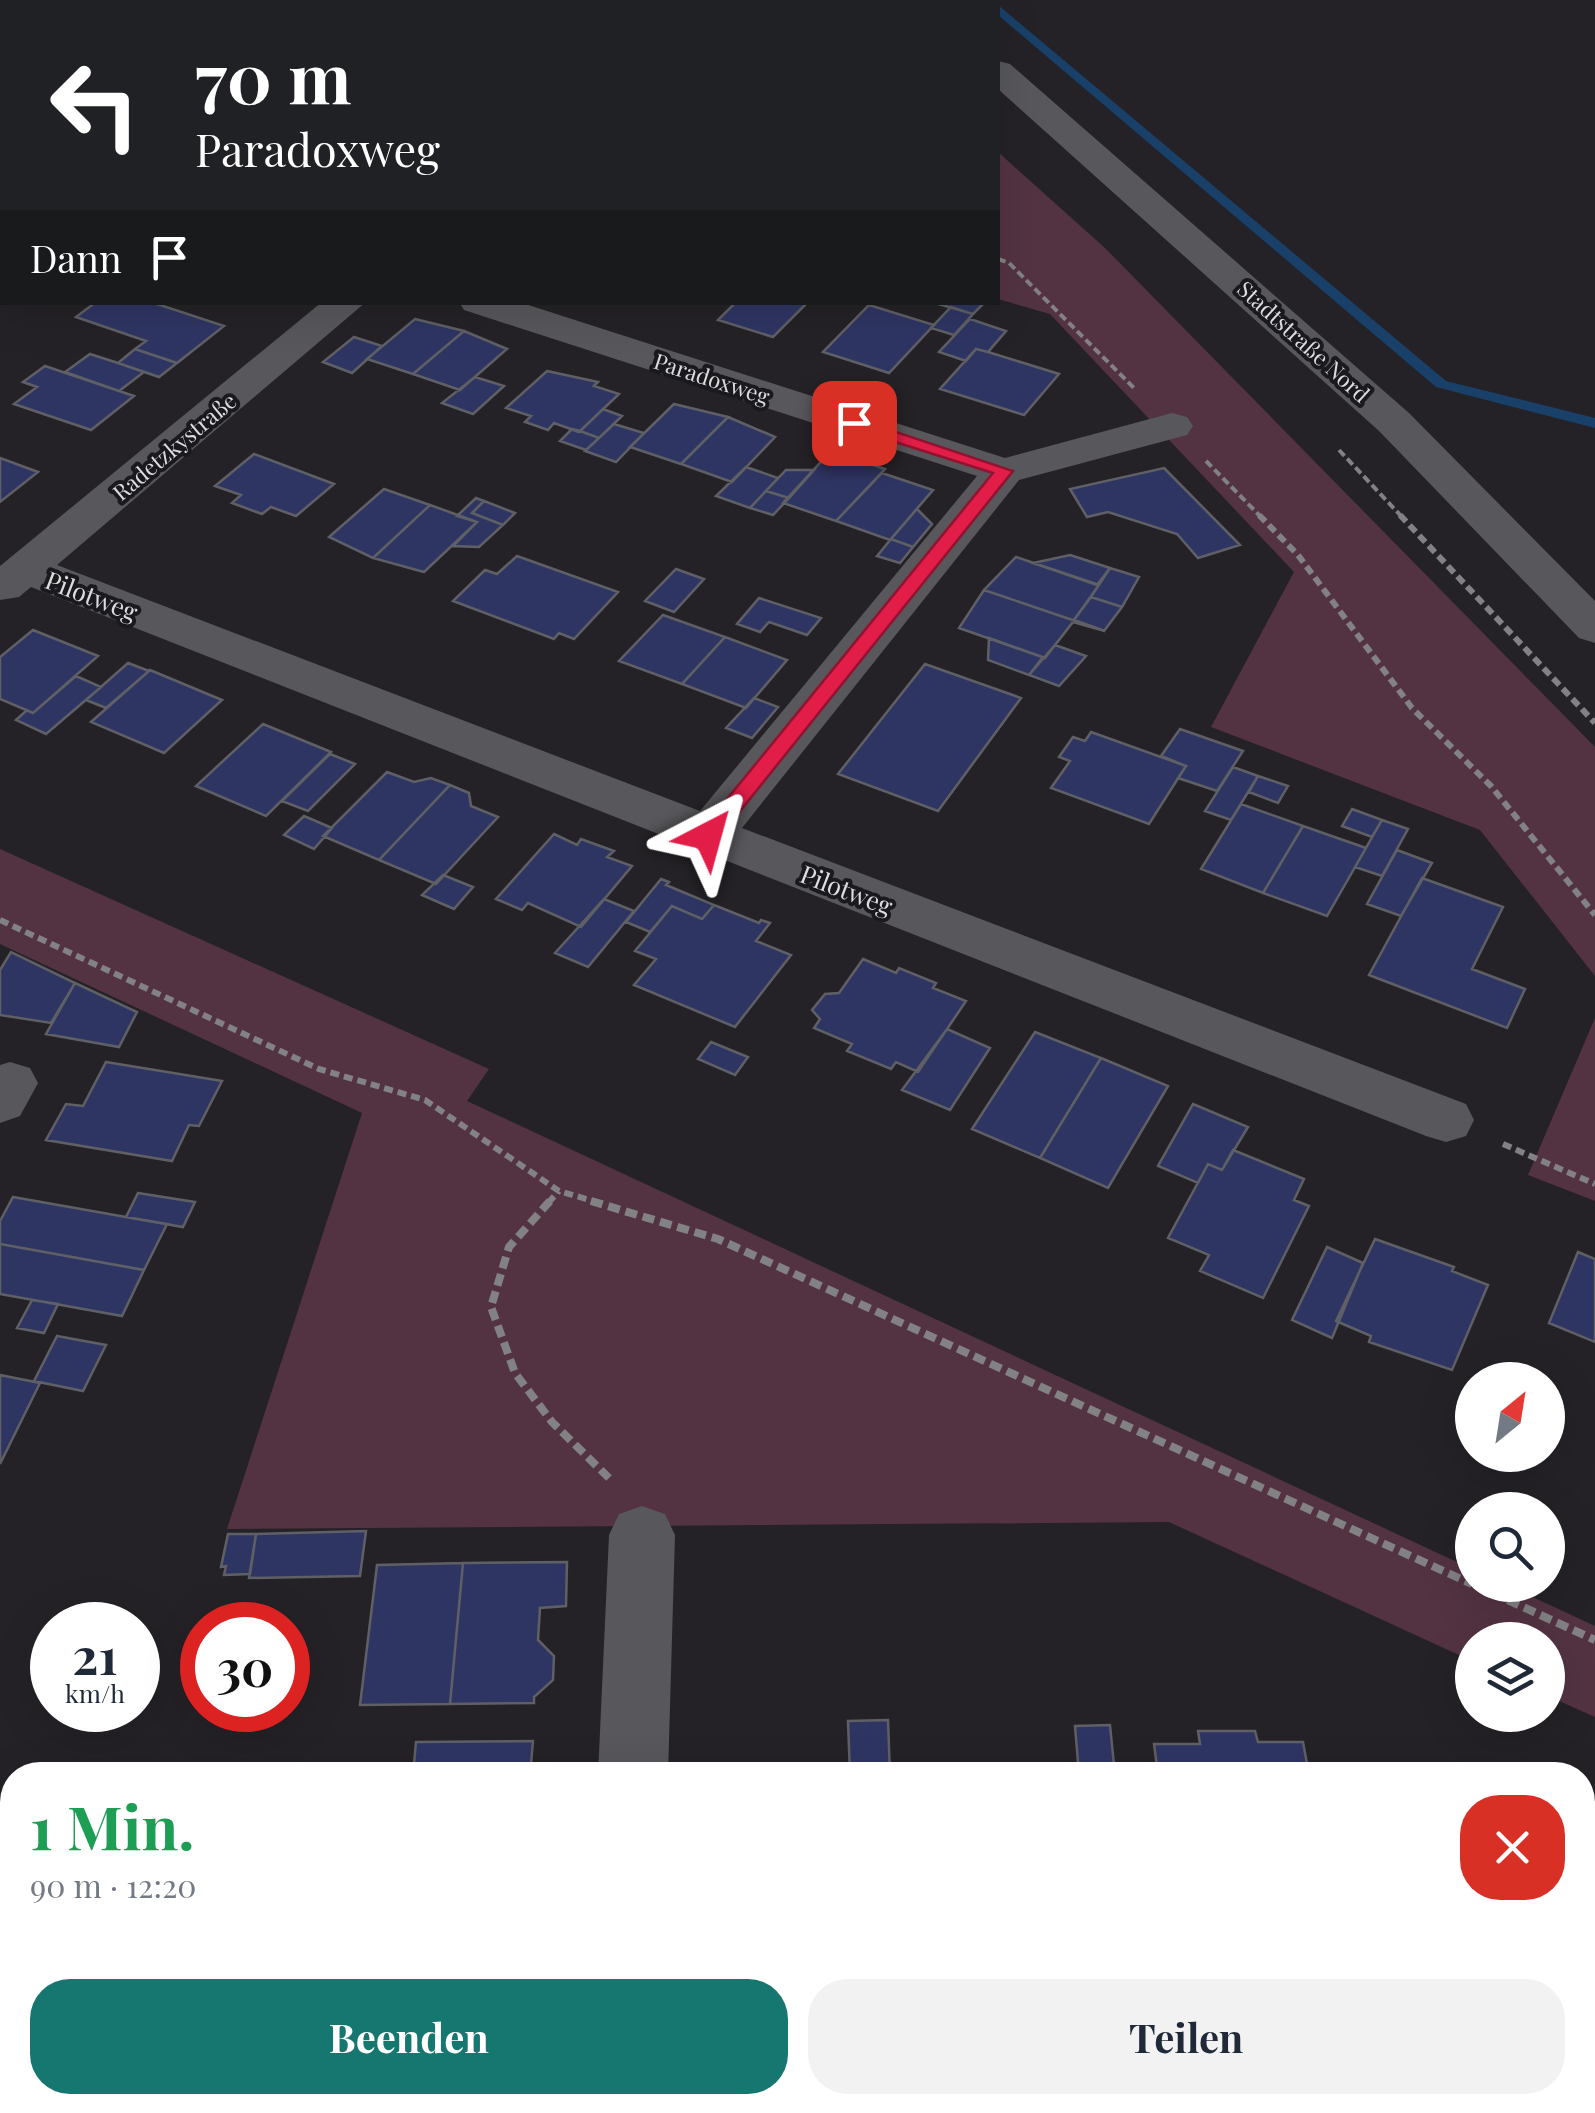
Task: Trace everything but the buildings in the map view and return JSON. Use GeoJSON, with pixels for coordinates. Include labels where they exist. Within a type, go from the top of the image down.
{"type":"FeatureCollection","features":[{"type":"Feature","properties":{"kind":"street","name":"Stadtstraße Nord"},"geometry":{"type":"LineString","coordinates":[[1000,73],[1394,422],[1595,628]]}},
{"type":"Feature","properties":{"kind":"street","name":"Radetzkystraße"},"geometry":{"type":"LineString","coordinates":[[13,579],[344,305]]}},
{"type":"Feature","properties":{"kind":"street","name":"Paradoxweg"},"geometry":{"type":"LineString","coordinates":[[487,305],[1004,471]]}},
{"type":"Feature","properties":{"kind":"street"},"geometry":{"type":"LineString","coordinates":[[708,836],[1004,471],[1172,426]]}},
{"type":"Feature","properties":{"kind":"street","name":"Pilotweg"},"geometry":{"type":"LineString","coordinates":[[13,579],[708,836],[1446,1120]]}},
{"type":"Feature","properties":{"kind":"street"},"geometry":{"type":"LineString","coordinates":[[633,1762],[642,1535]]}},
{"type":"Feature","properties":{"kind":"path"},"geometry":{"type":"LineString","coordinates":[[1000,259],[1009,263],[1298,555],[1412,708],[1490,786],[1595,915]]}},
{"type":"Feature","properties":{"kind":"path"},"geometry":{"type":"LineString","coordinates":[[1335,445],[1595,723]]}},
{"type":"Feature","properties":{"kind":"path"},"geometry":{"type":"LineString","coordinates":[[0,920],[319,1069],[425,1100],[559,1191],[718,1239],[1455,1575]]}},
{"type":"Feature","properties":{"kind":"path"},"geometry":{"type":"LineString","coordinates":[[1446,1120],[1595,1184]]}},
{"type":"Feature","properties":{"kind":"path"},"geometry":{"type":"LineString","coordinates":[[559,1191],[509,1247],[491,1307],[515,1372],[552,1422],[625,1494],[642,1535]]}},
{"type":"Feature","properties":{"kind":"path"},"geometry":{"type":"LineString","coordinates":[[1513,1602],[1595,1640]]}},
{"type":"Feature","properties":{"kind":"shaded area"},"geometry":{"type":"Polygon","coordinates":[[[1000,154],[1105,248],[1595,747],[1595,976],[1480,830],[1211,727],[1294,572],[1050,314],[1000,300],[1000,154]]]}},
{"type":"Feature","properties":{"kind":"shaded area"},"geometry":{"type":"Polygon","coordinates":[[[0,849],[489,1069],[467,1101],[1455,1561],[1455,1602],[1543,1602],[1595,1626],[1595,1717],[1565,1704],[1565,1622],[1455,1622],[1455,1653],[1169,1522],[227,1529],[362,1113],[0,944],[0,849]]]}},
{"type":"Feature","properties":{"kind":"shaded area"},"geometry":{"type":"Polygon","coordinates":[[[1595,1018],[1595,1201],[1528,1175],[1595,1018]]]}},
{"type":"Feature","properties":{"kind":"waterway"},"geometry":{"type":"LineString","coordinates":[[1000,11],[1441,384],[1595,423]]}},
{"type":"Feature","properties":{"kind":"route"},"geometry":{"type":"LineString","coordinates":[[708,836],[1004,471],[854,423]]}}]}
